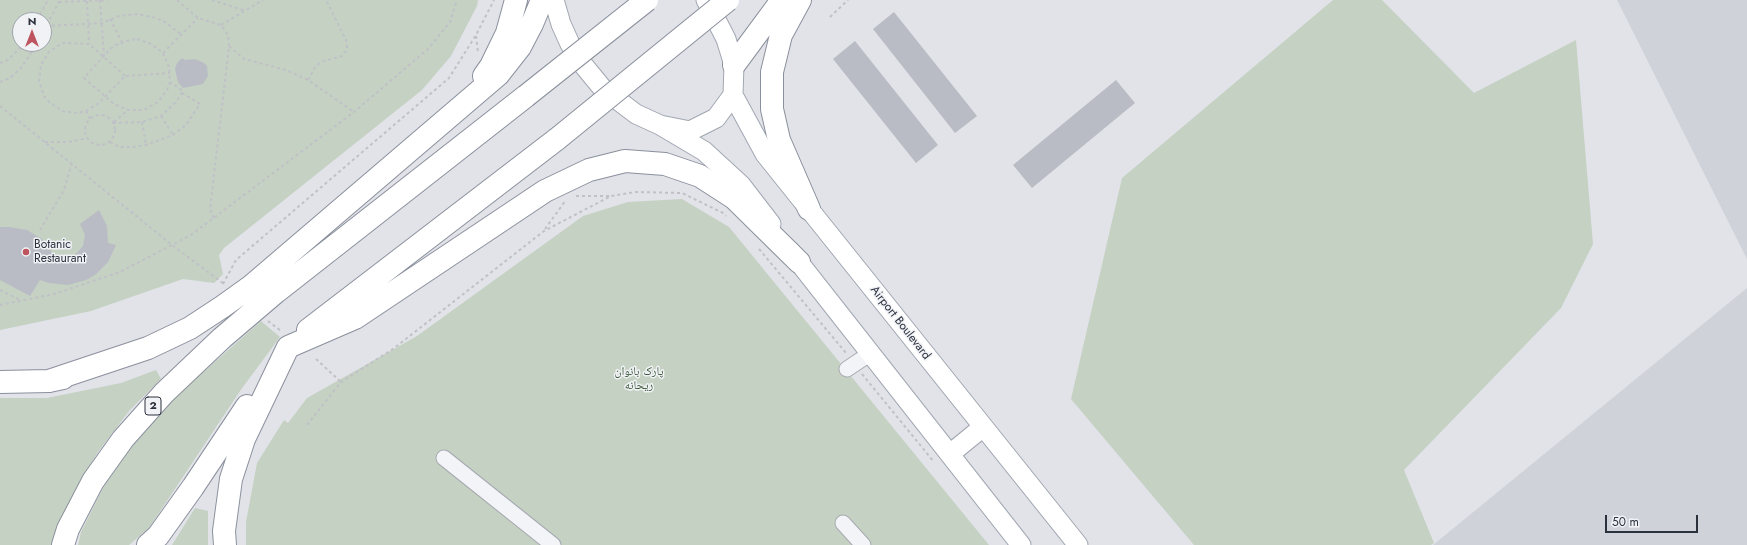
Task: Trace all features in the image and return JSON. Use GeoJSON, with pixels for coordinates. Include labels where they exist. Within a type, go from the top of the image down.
{"type":"FeatureCollection","features":[{"type":"Feature","properties":{"kind":"highway"},"geometry":{"type":"LineString","coordinates":[[465,102],[490,66],[507,33],[516,0]]}},
{"type":"Feature","properties":{"kind":"highway"},"geometry":{"type":"LineString","coordinates":[[49,381],[148,348],[190,328],[250,287],[498,75],[520,47],[542,0]]}},
{"type":"Feature","properties":{"kind":"highway"},"geometry":{"type":"LineString","coordinates":[[0,382],[49,381],[124,368],[184,343],[237,315],[276,292],[647,0]]}},
{"type":"Feature","properties":{"kind":"highway"},"geometry":{"type":"LineString","coordinates":[[148,545],[158,536],[193,488],[284,339],[355,293],[557,138],[728,0]]}},
{"type":"Feature","properties":{"kind":"highway"},"geometry":{"type":"LineString","coordinates":[[734,65],[782,0]]}},
{"type":"Feature","properties":{"kind":"highway"},"geometry":{"type":"LineString","coordinates":[[800,0],[781,35],[772,72],[772,109],[778,140],[809,209]]}},
{"type":"Feature","properties":{"kind":"highway"},"geometry":{"type":"LineString","coordinates":[[284,339],[355,318],[544,191],[589,170],[625,161],[665,164],[700,176],[734,198],[799,262]]}},
{"type":"Feature","properties":{"kind":"highway","name":"2"},"geometry":{"type":"LineString","coordinates":[[63,545],[68,529],[93,482],[123,439],[164,393],[222,338],[276,292]]}},
{"type":"Feature","properties":{"kind":"highway"},"geometry":{"type":"LineString","coordinates":[[226,545],[224,531],[231,479],[244,439],[284,339]]}},
{"type":"Feature","properties":{"kind":"main road"},"geometry":{"type":"LineString","coordinates":[[554,0],[561,24],[570,44],[591,76],[618,101],[636,114],[704,151],[741,184],[799,262],[871,353],[944,460],[1021,545]]}},
{"type":"Feature","properties":{"kind":"main road"},"geometry":{"type":"LineString","coordinates":[[660,126],[690,131],[716,118],[733,95],[734,65],[726,39],[706,0]]}},
{"type":"Feature","properties":{"kind":"main road","name":"Airport Boulevard"},"geometry":{"type":"LineString","coordinates":[[733,95],[765,154],[1078,545]]}},
{"type":"Feature","properties":{"kind":"main road"},"geometry":{"type":"LineString","coordinates":[[944,460],[983,427]]}},
{"type":"Feature","properties":{"kind":"street"},"geometry":{"type":"LineString","coordinates":[[851,367],[871,353]]}},
{"type":"Feature","properties":{"kind":"street"},"geometry":{"type":"LineString","coordinates":[[444,458],[553,545]]}},
{"type":"Feature","properties":{"kind":"street"},"geometry":{"type":"LineString","coordinates":[[843,523],[863,545]]}},
{"type":"Feature","properties":{"kind":"path"},"geometry":{"type":"LineString","coordinates":[[41,12],[48,0]]}},
{"type":"Feature","properties":{"kind":"path"},"geometry":{"type":"LineString","coordinates":[[100,0],[104,57]]}},
{"type":"Feature","properties":{"kind":"path"},"geometry":{"type":"LineString","coordinates":[[52,14],[59,1],[108,0]]}},
{"type":"Feature","properties":{"kind":"path"},"geometry":{"type":"LineString","coordinates":[[177,0],[198,18],[221,25],[228,35],[229,46],[210,209],[214,219]]}},
{"type":"Feature","properties":{"kind":"path"},"geometry":{"type":"LineString","coordinates":[[212,0],[246,11]]}},
{"type":"Feature","properties":{"kind":"path"},"geometry":{"type":"LineString","coordinates":[[221,25],[263,0]]}},
{"type":"Feature","properties":{"kind":"path"},"geometry":{"type":"LineString","coordinates":[[308,80],[315,67],[321,62],[342,56],[346,51],[346,40],[326,0]]}},
{"type":"Feature","properties":{"kind":"path"},"geometry":{"type":"LineString","coordinates":[[0,305],[54,294],[120,272],[191,235],[354,112],[428,49],[450,22],[457,0]]}},
{"type":"Feature","properties":{"kind":"path"},"geometry":{"type":"LineString","coordinates":[[223,284],[236,260],[448,78],[476,35],[494,0]]}},
{"type":"Feature","properties":{"kind":"path"},"geometry":{"type":"LineString","coordinates":[[830,17],[848,0]]}},
{"type":"Feature","properties":{"kind":"path"},"geometry":{"type":"LineString","coordinates":[[87,1],[89,44]]}},
{"type":"Feature","properties":{"kind":"path"},"geometry":{"type":"LineString","coordinates":[[52,26],[102,23],[110,19],[128,15],[146,15],[165,22],[182,34]]}},
{"type":"Feature","properties":{"kind":"path"},"geometry":{"type":"LineString","coordinates":[[163,53],[198,18]]}},
{"type":"Feature","properties":{"kind":"path"},"geometry":{"type":"LineString","coordinates":[[110,19],[122,42]]}},
{"type":"Feature","properties":{"kind":"path"},"geometry":{"type":"LineString","coordinates":[[476,35],[479,54]]}},
{"type":"Feature","properties":{"kind":"path"},"geometry":{"type":"LineString","coordinates":[[130,40],[145,41],[152,44],[163,53],[167,60],[170,73],[170,82],[163,96],[158,102],[144,110],[128,110],[121,108],[105,97],[84,78],[110,49],[122,42],[130,40]]}},
{"type":"Feature","properties":{"kind":"path"},"geometry":{"type":"LineString","coordinates":[[125,76],[89,44],[70,43],[62,43],[55,47],[44,58],[39,73],[41,89],[49,102],[59,109],[70,113],[86,111],[93,108],[125,76],[170,73]]}},
{"type":"Feature","properties":{"kind":"path"},"geometry":{"type":"LineString","coordinates":[[229,46],[244,58],[286,70],[308,80],[354,112]]}},
{"type":"Feature","properties":{"kind":"path"},"geometry":{"type":"LineString","coordinates":[[0,63],[8,60],[16,52]]}},
{"type":"Feature","properties":{"kind":"path"},"geometry":{"type":"LineString","coordinates":[[0,82],[10,78],[21,68],[32,52]]}},
{"type":"Feature","properties":{"kind":"path"},"geometry":{"type":"LineString","coordinates":[[110,142],[119,147],[146,145],[174,135],[186,125],[200,104],[182,93],[183,91],[170,82]]}},
{"type":"Feature","properties":{"kind":"path"},"geometry":{"type":"LineString","coordinates":[[113,123],[142,122],[161,116],[176,102],[182,93]]}},
{"type":"Feature","properties":{"kind":"path"},"geometry":{"type":"LineString","coordinates":[[0,106],[172,245],[217,279]]}},
{"type":"Feature","properties":{"kind":"path"},"geometry":{"type":"LineString","coordinates":[[113,123],[128,110]]}},
{"type":"Feature","properties":{"kind":"path"},"geometry":{"type":"LineString","coordinates":[[86,111],[90,119]]}},
{"type":"Feature","properties":{"kind":"path"},"geometry":{"type":"LineString","coordinates":[[100,116],[109,119],[113,123],[115,133],[110,142],[100,145],[90,142],[87,138],[85,128],[90,119],[100,116]]}},
{"type":"Feature","properties":{"kind":"path"},"geometry":{"type":"LineString","coordinates":[[161,116],[174,135]]}},
{"type":"Feature","properties":{"kind":"path"},"geometry":{"type":"LineString","coordinates":[[142,122],[146,145]]}},
{"type":"Feature","properties":{"kind":"path"},"geometry":{"type":"LineString","coordinates":[[45,142],[69,142],[87,138]]}},
{"type":"Feature","properties":{"kind":"path"},"geometry":{"type":"LineString","coordinates":[[40,230],[64,190],[72,163]]}},
{"type":"Feature","properties":{"kind":"path"},"geometry":{"type":"LineString","coordinates":[[576,196],[610,196],[636,192],[682,193],[723,213],[728,218]]}},
{"type":"Feature","properties":{"kind":"path"},"geometry":{"type":"LineString","coordinates":[[544,230],[568,196]]}},
{"type":"Feature","properties":{"kind":"path"},"geometry":{"type":"LineString","coordinates":[[307,425],[342,382],[393,350],[544,230],[610,196]]}},
{"type":"Feature","properties":{"kind":"path"},"geometry":{"type":"LineString","coordinates":[[755,244],[851,367],[944,460]]}},
{"type":"Feature","properties":{"kind":"path"},"geometry":{"type":"LineString","coordinates":[[0,290],[21,301]]}},
{"type":"Feature","properties":{"kind":"path"},"geometry":{"type":"LineString","coordinates":[[264,318],[284,339]]}},
{"type":"Feature","properties":{"kind":"path"},"geometry":{"type":"LineString","coordinates":[[316,359],[342,382]]}},
{"type":"Feature","properties":{"kind":"shaded area"},"geometry":{"type":"Polygon","coordinates":[[[1617,0],[1747,0],[1747,259],[1617,0]]]}},
{"type":"Feature","properties":{"kind":"shaded area"},"geometry":{"type":"Polygon","coordinates":[[[1747,288],[1747,545],[1433,545],[1747,288]]]}},
{"type":"Feature","properties":{"kind":"green space"},"geometry":{"type":"Polygon","coordinates":[[[0,0],[478,0],[477,6],[451,56],[422,90],[224,248],[219,255],[223,274],[214,283],[183,279],[91,311],[0,330],[0,0]]]}},
{"type":"Feature","properties":{"kind":"green space"},"geometry":{"type":"Polygon","coordinates":[[[1333,0],[1382,0],[1474,93],[1576,40],[1593,244],[1561,308],[1404,470],[1434,543],[1431,545],[1194,545],[1071,399],[1122,178],[1333,0]]]}},
{"type":"Feature","properties":{"kind":"green space","name":"پارک بانوان ریحانه"},"geometry":{"type":"Polygon","coordinates":[[[682,199],[729,227],[989,545],[246,545],[246,522],[257,463],[284,420],[288,423],[307,398],[417,336],[583,216],[628,202],[682,199]]]}},
{"type":"Feature","properties":{"kind":"green space"},"geometry":{"type":"Polygon","coordinates":[[[261,321],[280,337],[240,391],[149,528],[129,545],[78,545],[81,532],[104,486],[132,446],[173,399],[261,321]]]}},
{"type":"Feature","properties":{"kind":"green space"},"geometry":{"type":"Polygon","coordinates":[[[156,370],[161,379],[129,411],[98,452],[75,490],[51,545],[0,545],[0,398],[47,398],[121,383],[156,370]]]}},
{"type":"Feature","properties":{"kind":"green space"},"geometry":{"type":"Polygon","coordinates":[[[195,508],[208,511],[208,545],[172,545],[195,508]]]}},
{"type":"Feature","properties":{"kind":"building"},"geometry":{"type":"Polygon","coordinates":[[[894,12],[977,116],[955,133],[873,29],[894,12]]]}},
{"type":"Feature","properties":{"kind":"building"},"geometry":{"type":"Polygon","coordinates":[[[855,41],[938,145],[916,163],[833,59],[855,41]]]}},
{"type":"Feature","properties":{"kind":"building"},"geometry":{"type":"Polygon","coordinates":[[[182,58],[185,60],[195,59],[207,66],[208,76],[203,84],[183,88],[178,82],[175,69],[177,63],[182,58]]]}},
{"type":"Feature","properties":{"kind":"building"},"geometry":{"type":"Polygon","coordinates":[[[1116,80],[1135,103],[1032,188],[1013,165],[1116,80]]]}},
{"type":"Feature","properties":{"kind":"building","name":"Botanic Restaurant"},"geometry":{"type":"Polygon","coordinates":[[[99,210],[107,226],[108,243],[116,245],[108,262],[95,275],[86,280],[68,285],[49,283],[40,280],[30,296],[0,280],[0,227],[27,230],[42,239],[53,254],[64,258],[75,255],[83,246],[85,235],[80,224],[99,210]]]}},
{"type":"Feature","properties":{"kind":"place","name":"Botanic Restaurant"},"geometry":{"type":"Point","coordinates":[26,252]}}]}
